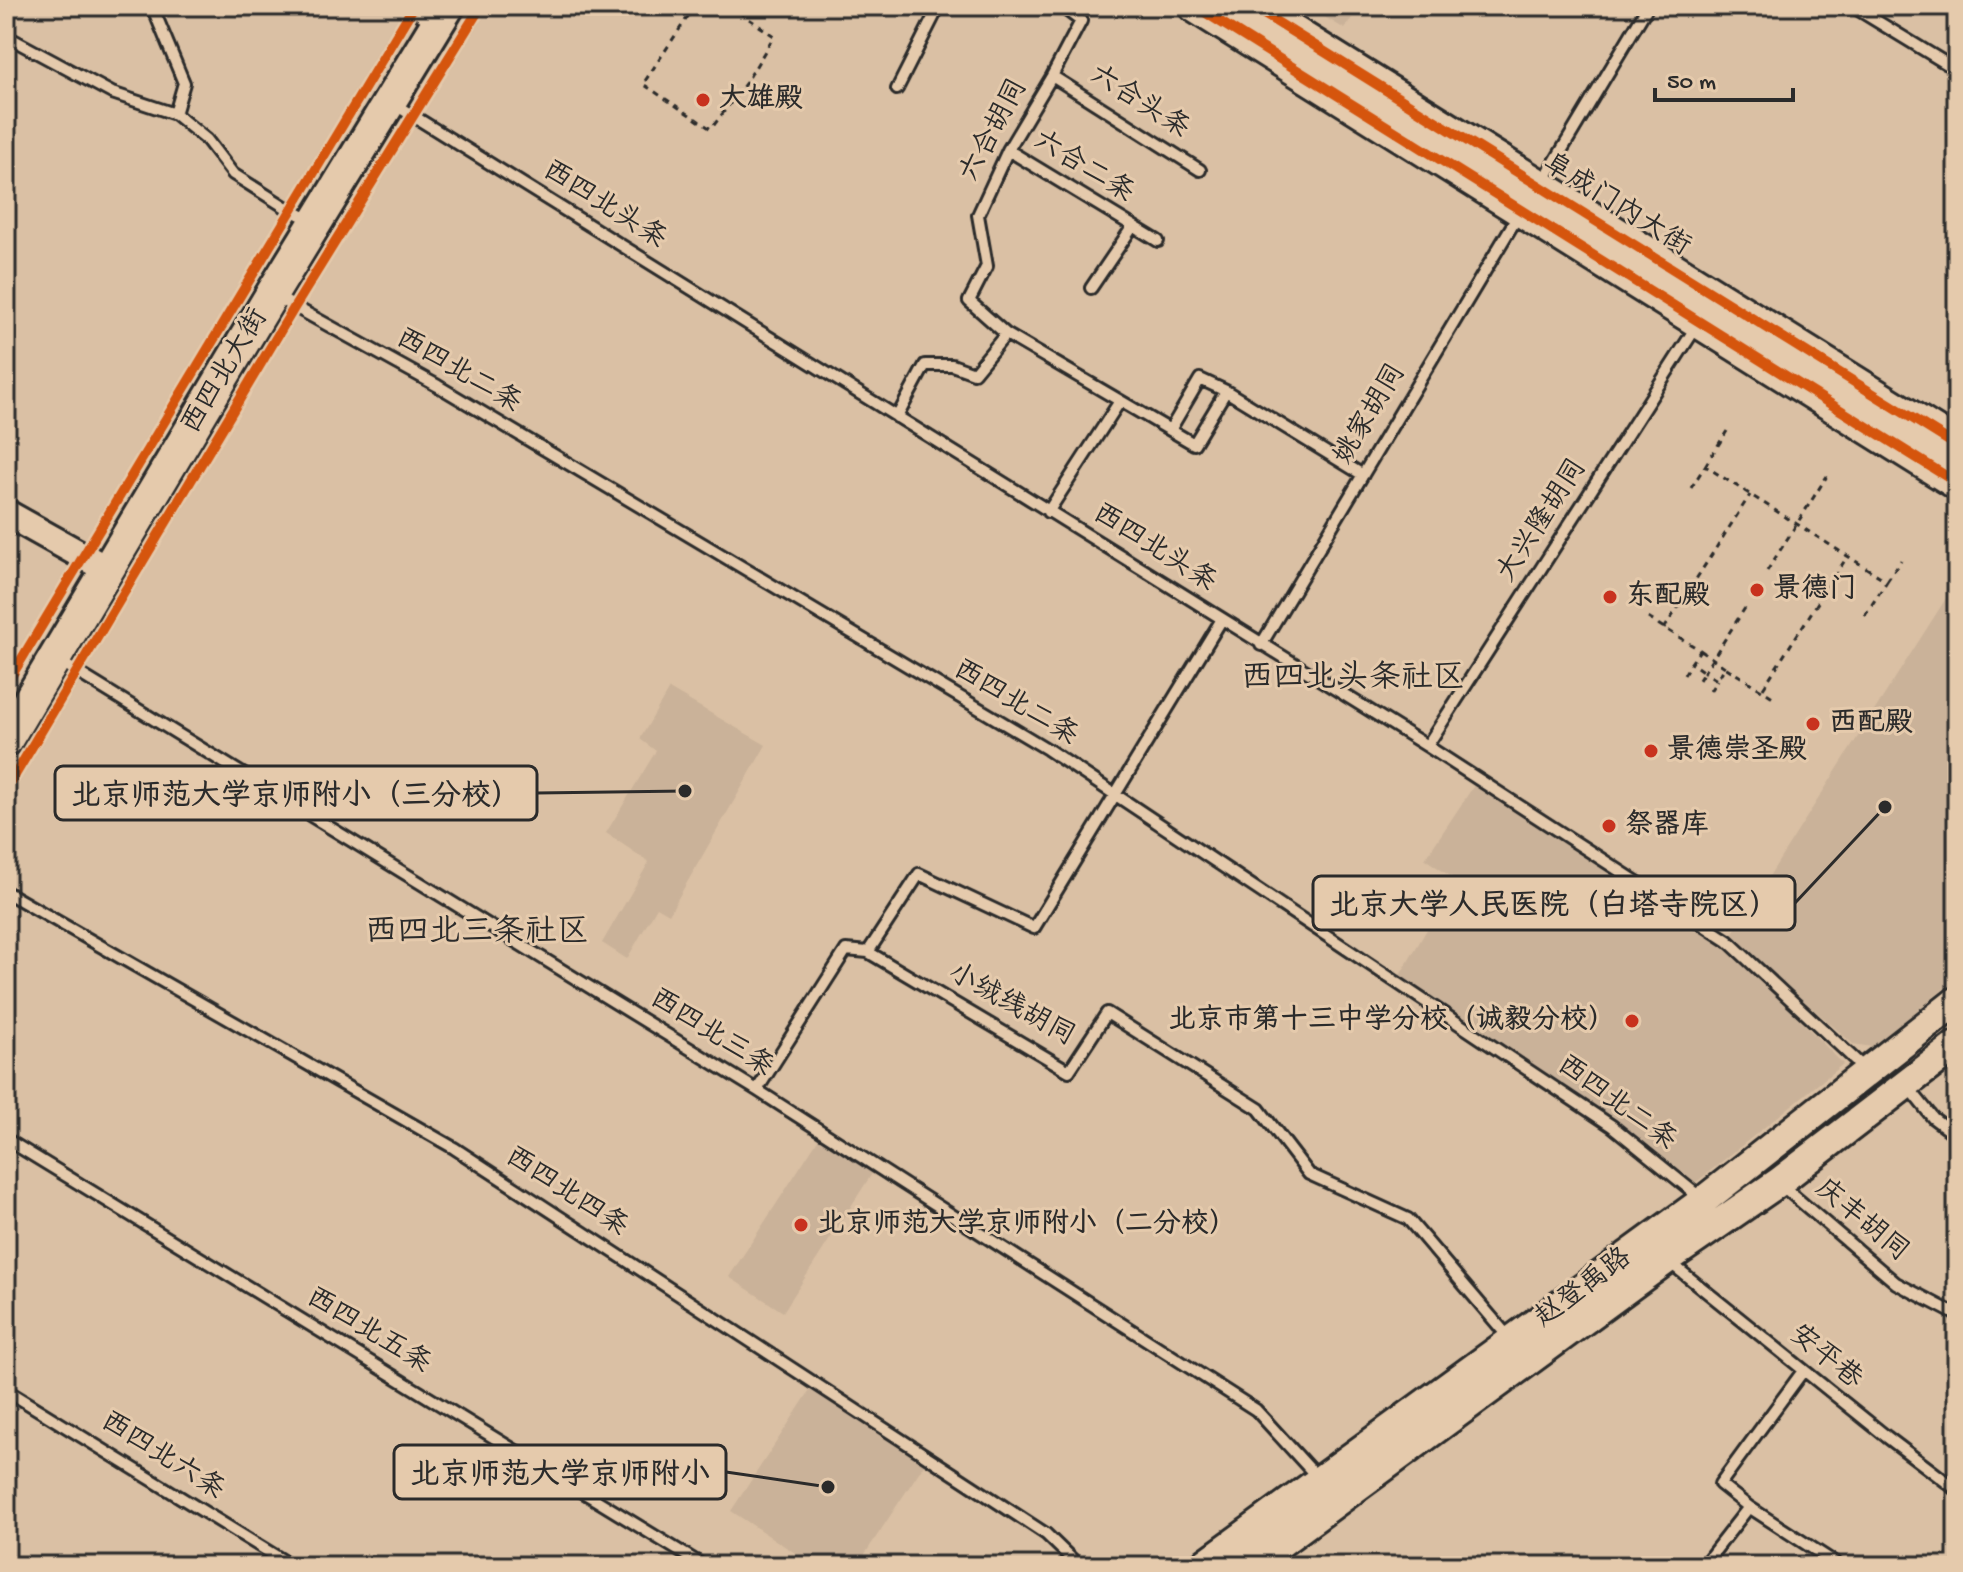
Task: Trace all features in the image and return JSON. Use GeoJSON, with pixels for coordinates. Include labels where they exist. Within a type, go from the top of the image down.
{"type":"FeatureCollection","features":[{"type":"Feature","properties":{"kind":"main road","name":"阜成门内大街"},"geometry":{"type":"LineString","coordinates":[[1195,6],[1249,13],[1530,198],[1699,322],[1957,483]]}},
{"type":"Feature","properties":{"kind":"main road","name":"西四北大街"},"geometry":{"type":"LineString","coordinates":[[6,740],[442,15]]}},
{"type":"Feature","properties":{"kind":"main road","name":"阜成门内大街"},"geometry":{"type":"LineString","coordinates":[[1530,198],[1957,446]]}},
{"type":"Feature","properties":{"kind":"main road","name":"赵登禹路"},"geometry":{"type":"LineString","coordinates":[[1202,1566],[1704,1200],[1957,1001]]}},
{"type":"Feature","properties":{"kind":"main road","name":"赵登禹路"},"geometry":{"type":"LineString","coordinates":[[1249,1566],[1666,1260],[1779,1182],[1957,1045]]}},
{"type":"Feature","properties":{"kind":"street"},"geometry":{"type":"LineString","coordinates":[[6,513],[108,570]]}},
{"type":"Feature","properties":{"kind":"lane"},"geometry":{"type":"LineString","coordinates":[[152,6],[184,83],[175,114]]}},
{"type":"Feature","properties":{"kind":"lane"},"geometry":{"type":"LineString","coordinates":[[406,6],[442,15]]}},
{"type":"Feature","properties":{"kind":"lane"},"geometry":{"type":"LineString","coordinates":[[897,89],[939,6]]}},
{"type":"Feature","properties":{"kind":"lane","name":"六合胡同"},"geometry":{"type":"LineString","coordinates":[[1061,6],[1081,21],[1008,150],[978,215],[987,266],[969,301],[1006,334],[1194,444],[1226,391]]}},
{"type":"Feature","properties":{"kind":"lane","name":"姚家胡同"},"geometry":{"type":"LineString","coordinates":[[1261,645],[1648,6]]}},
{"type":"Feature","properties":{"kind":"lane"},"geometry":{"type":"LineString","coordinates":[[1852,6],[1957,70]]}},
{"type":"Feature","properties":{"kind":"lane"},"geometry":{"type":"LineString","coordinates":[[6,36],[112,93],[175,114],[207,140],[233,174],[316,223]]}},
{"type":"Feature","properties":{"kind":"lane","name":"六合头条"},"geometry":{"type":"LineString","coordinates":[[1052,76],[1200,170]]}},
{"type":"Feature","properties":{"kind":"lane","name":"西四北头条"},"geometry":{"type":"LineString","coordinates":[[389,101],[1427,746],[1728,941],[1867,1071]]}},
{"type":"Feature","properties":{"kind":"lane","name":"六合二条"},"geometry":{"type":"LineString","coordinates":[[1008,150],[1158,241]]}},
{"type":"Feature","properties":{"kind":"lane","name":"六合二条"},"geometry":{"type":"LineString","coordinates":[[1091,288],[1133,226]]}},
{"type":"Feature","properties":{"kind":"lane","name":"西四北二条"},"geometry":{"type":"LineString","coordinates":[[272,294],[452,394],[1047,749],[1612,1126],[1704,1200]]}},
{"type":"Feature","properties":{"kind":"lane","name":"大兴隆胡同"},"geometry":{"type":"LineString","coordinates":[[1427,746],[1699,322]]}},
{"type":"Feature","properties":{"kind":"lane"},"geometry":{"type":"LineString","coordinates":[[897,417],[925,365],[952,365],[974,373],[1006,334]]}},
{"type":"Feature","properties":{"kind":"lane"},"geometry":{"type":"LineString","coordinates":[[1170,430],[1200,379],[1226,391],[1363,475]]}},
{"type":"Feature","properties":{"kind":"lane"},"geometry":{"type":"LineString","coordinates":[[1048,512],[1120,401]]}},
{"type":"Feature","properties":{"kind":"lane"},"geometry":{"type":"LineString","coordinates":[[757,1090],[846,950],[868,952],[919,874],[1034,928],[1222,619]]}},
{"type":"Feature","properties":{"kind":"lane","name":"西四北三条"},"geometry":{"type":"LineString","coordinates":[[55,659],[757,1090],[1256,1410],[1319,1480]]}},
{"type":"Feature","properties":{"kind":"lane","name":"西四北四条"},"geometry":{"type":"LineString","coordinates":[[6,892],[454,1148],[1046,1534],[1079,1566]]}},
{"type":"Feature","properties":{"kind":"lane","name":"小绒线胡同"},"geometry":{"type":"LineString","coordinates":[[868,952],[1069,1071],[1107,1013],[1259,1109],[1309,1174],[1408,1219],[1512,1342]]}},
{"type":"Feature","properties":{"kind":"lane"},"geometry":{"type":"LineString","coordinates":[[1904,1084],[1933,1118],[1957,1136]]}},
{"type":"Feature","properties":{"kind":"lane","name":"西四北五条"},"geometry":{"type":"LineString","coordinates":[[6,1139],[704,1566]]}},
{"type":"Feature","properties":{"kind":"lane","name":"庆丰胡同"},"geometry":{"type":"LineString","coordinates":[[1779,1182],[1896,1283],[1957,1315]]}},
{"type":"Feature","properties":{"kind":"lane","name":"安平巷"},"geometry":{"type":"LineString","coordinates":[[1666,1260],[1957,1490]]}},
{"type":"Feature","properties":{"kind":"lane"},"geometry":{"type":"LineString","coordinates":[[1803,1371],[1720,1484],[1749,1507],[1840,1566]]}},
{"type":"Feature","properties":{"kind":"lane","name":"西四北六条"},"geometry":{"type":"LineString","coordinates":[[6,1390],[292,1566]]}},
{"type":"Feature","properties":{"kind":"lane"},"geometry":{"type":"LineString","coordinates":[[1703,1566],[1749,1507]]}},
{"type":"Feature","properties":{"kind":"path"},"geometry":{"type":"LineString","coordinates":[[695,6],[643,84],[711,129],[747,81],[774,36],[730,6]]}},
{"type":"Feature","properties":{"kind":"path"},"geometry":{"type":"LineString","coordinates":[[743,15],[749,6]]}},
{"type":"Feature","properties":{"kind":"path"},"geometry":{"type":"LineString","coordinates":[[1691,488],[1727,431]]}},
{"type":"Feature","properties":{"kind":"path"},"geometry":{"type":"LineString","coordinates":[[1705,466],[1887,581]]}},
{"type":"Feature","properties":{"kind":"path"},"geometry":{"type":"LineString","coordinates":[[1767,571],[1827,476]]}},
{"type":"Feature","properties":{"kind":"path"},"geometry":{"type":"LineString","coordinates":[[1664,629],[1750,495]]}},
{"type":"Feature","properties":{"kind":"path"},"geometry":{"type":"LineString","coordinates":[[1762,690],[1847,557]]}},
{"type":"Feature","properties":{"kind":"path"},"geometry":{"type":"LineString","coordinates":[[1864,617],[1901,560]]}},
{"type":"Feature","properties":{"kind":"path"},"geometry":{"type":"LineString","coordinates":[[1697,683],[1745,608]]}},
{"type":"Feature","properties":{"kind":"path"},"geometry":{"type":"LineString","coordinates":[[1648,618],[1776,699]]}},
{"type":"Feature","properties":{"kind":"path"},"geometry":{"type":"LineString","coordinates":[[1684,675],[1700,650]]}},
{"type":"Feature","properties":{"kind":"path"},"geometry":{"type":"LineString","coordinates":[[1691,663],[1717,680]]}},
{"type":"Feature","properties":{"kind":"path"},"geometry":{"type":"LineString","coordinates":[[1710,691],[1725,667]]}},
{"type":"Feature","properties":{"kind":"shaded area"},"geometry":{"type":"Polygon","coordinates":[[[1306,6],[1359,6],[1345,29],[1306,6]]]}},
{"type":"Feature","properties":{"kind":"shaded area"},"geometry":{"type":"Polygon","coordinates":[[[1957,581],[1957,978],[1872,1047],[1853,1044],[1731,936],[1957,581]]]}},
{"type":"Feature","properties":{"kind":"shaded area"},"geometry":{"type":"Polygon","coordinates":[[[669,689],[766,745],[669,914],[657,907],[627,959],[602,943],[649,862],[606,833],[656,751],[640,739],[669,689]]]}},
{"type":"Feature","properties":{"kind":"shaded area","name":"北京市第十三中学分校（诚毅分校）"},"geometry":{"type":"Polygon","coordinates":[[[1477,781],[1727,945],[1843,1064],[1694,1184],[1650,1146],[1399,977],[1456,880],[1425,859],[1477,781]]]}},
{"type":"Feature","properties":{"kind":"shaded area","name":"北京师范大学京师附小（二分校）"},"geometry":{"type":"Polygon","coordinates":[[[819,1138],[873,1172],[783,1312],[729,1277],[819,1138]]]}},
{"type":"Feature","properties":{"kind":"shaded area"},"geometry":{"type":"Polygon","coordinates":[[[811,1389],[925,1463],[857,1566],[815,1566],[731,1511],[811,1389]]]}},
{"type":"Feature","properties":{"kind":"cycle path"},"geometry":{"type":"LineString","coordinates":[[6,685],[414,6]]}},
{"type":"Feature","properties":{"kind":"cycle path"},"geometry":{"type":"LineString","coordinates":[[6,790],[294,308],[481,6]]}},
{"type":"Feature","properties":{"kind":"cycle path"},"geometry":{"type":"LineString","coordinates":[[1195,6],[1957,483]]}},
{"type":"Feature","properties":{"kind":"cycle path"},"geometry":{"type":"LineString","coordinates":[[1251,6],[1957,446]]}},
{"type":"Feature","properties":{"kind":"place","name":"大雄殿"},"geometry":{"type":"Point","coordinates":[703,100]}},
{"type":"Feature","properties":{"kind":"place","name":"景德门"},"geometry":{"type":"Point","coordinates":[1757,590]}},
{"type":"Feature","properties":{"kind":"place","name":"东配殿"},"geometry":{"type":"Point","coordinates":[1610,597]}},
{"type":"Feature","properties":{"kind":"place","name":"西配殿"},"geometry":{"type":"Point","coordinates":[1813,724]}},
{"type":"Feature","properties":{"kind":"place","name":"景德崇圣殿"},"geometry":{"type":"Point","coordinates":[1651,751]}},
{"type":"Feature","properties":{"kind":"place","name":"北京师范大学京师附小（三分校）"},"geometry":{"type":"Point","coordinates":[685,791]}},
{"type":"Feature","properties":{"kind":"place","name":"北京大学人民医院（白塔寺院区）"},"geometry":{"type":"Point","coordinates":[1885,807]}},
{"type":"Feature","properties":{"kind":"place","name":"祭器库"},"geometry":{"type":"Point","coordinates":[1609,826]}},
{"type":"Feature","properties":{"kind":"place","name":"北京市第十三中学分校（诚毅分校）"},"geometry":{"type":"Point","coordinates":[1632,1021]}},
{"type":"Feature","properties":{"kind":"place","name":"北京师范大学京师附小（二分校）"},"geometry":{"type":"Point","coordinates":[801,1225]}},
{"type":"Feature","properties":{"kind":"place","name":"北京师范大学京师附小"},"geometry":{"type":"Point","coordinates":[828,1487]}},
{"type":"Feature","properties":{"kind":"district","name":"西四北头条社区"},"geometry":{"type":"Point","coordinates":[1353,680]}},
{"type":"Feature","properties":{"kind":"district","name":"西四北三条社区"},"geometry":{"type":"Point","coordinates":[477,934]}}]}
